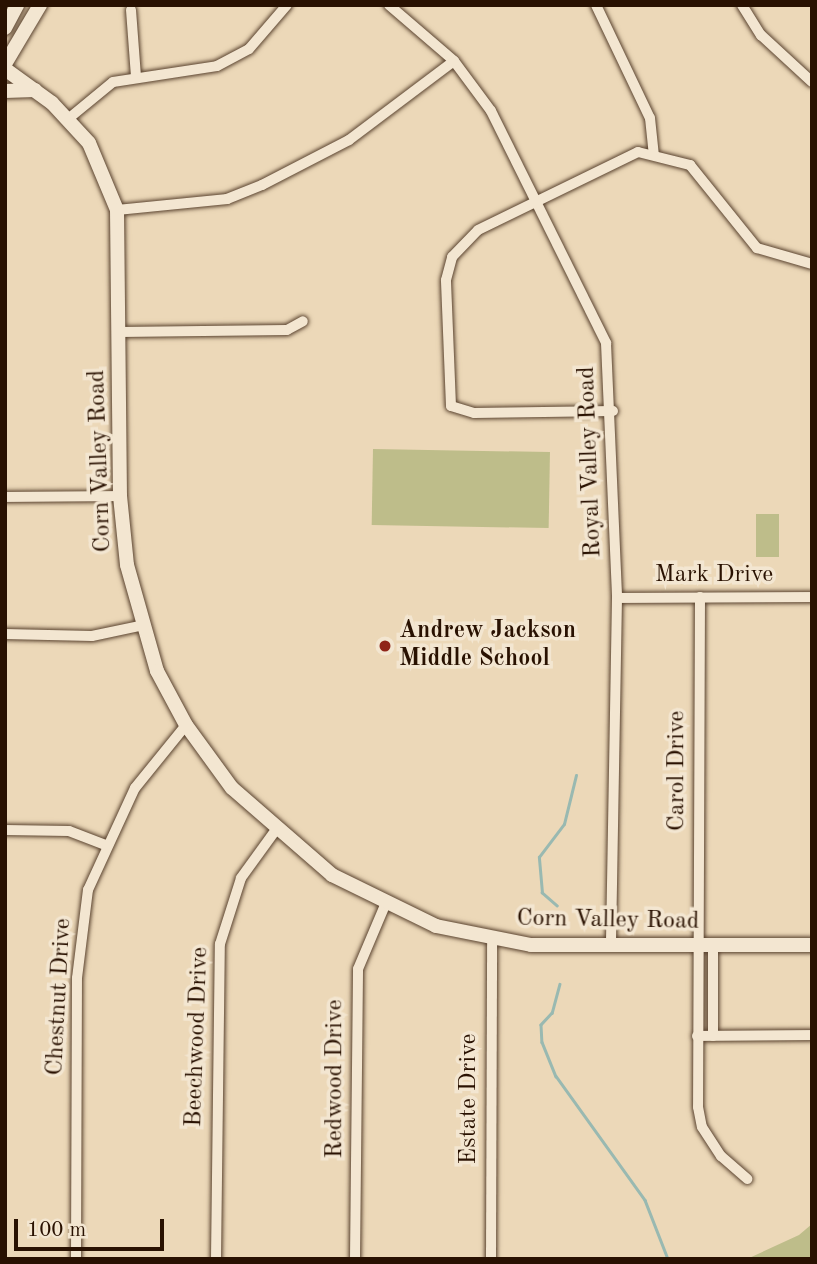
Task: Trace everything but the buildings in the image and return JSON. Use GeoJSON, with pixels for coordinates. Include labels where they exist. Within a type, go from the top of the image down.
{"type":"FeatureCollection","features":[{"type":"Feature","properties":{"kind":"main road"},"geometry":{"type":"LineString","coordinates":[[5,28],[17,5]]}},
{"type":"Feature","properties":{"kind":"main road"},"geometry":{"type":"LineString","coordinates":[[5,64],[40,5]]}},
{"type":"Feature","properties":{"kind":"main road","name":"Corn Valley Road"},"geometry":{"type":"LineString","coordinates":[[5,69],[68,119],[103,167],[117,210],[120,496],[140,626],[186,725],[232,788],[275,831],[385,905],[492,940],[713,946],[812,945]]}},
{"type":"Feature","properties":{"kind":"main road"},"geometry":{"type":"LineString","coordinates":[[5,91],[34,90]]}},
{"type":"Feature","properties":{"kind":"street"},"geometry":{"type":"LineString","coordinates":[[68,119],[113,82],[136,77],[181,76],[218,66],[248,49],[287,5]]}},
{"type":"Feature","properties":{"kind":"street","name":"Royal Valley Road"},"geometry":{"type":"LineString","coordinates":[[389,5],[454,61],[491,111],[538,198],[606,343],[613,411],[617,598],[611,944]]}},
{"type":"Feature","properties":{"kind":"street"},"geometry":{"type":"LineString","coordinates":[[596,5],[650,118],[654,155]]}},
{"type":"Feature","properties":{"kind":"street"},"geometry":{"type":"LineString","coordinates":[[741,5],[761,35],[812,82]]}},
{"type":"Feature","properties":{"kind":"street"},"geometry":{"type":"LineString","coordinates":[[131,10],[136,77]]}},
{"type":"Feature","properties":{"kind":"street"},"geometry":{"type":"LineString","coordinates":[[117,210],[228,199],[261,185],[349,141],[454,61]]}},
{"type":"Feature","properties":{"kind":"street"},"geometry":{"type":"LineString","coordinates":[[613,411],[474,413],[451,406],[446,303],[452,257],[478,230],[538,198],[638,152],[690,165],[757,248],[812,264]]}},
{"type":"Feature","properties":{"kind":"street"},"geometry":{"type":"LineString","coordinates":[[120,332],[287,330],[303,321]]}},
{"type":"Feature","properties":{"kind":"street"},"geometry":{"type":"LineString","coordinates":[[5,497],[120,496]]}},
{"type":"Feature","properties":{"kind":"street","name":"Carol Drive"},"geometry":{"type":"LineString","coordinates":[[700,597],[697,1036],[702,1128],[747,1179]]}},
{"type":"Feature","properties":{"kind":"street","name":"Mark Drive"},"geometry":{"type":"LineString","coordinates":[[617,598],[812,597]]}},
{"type":"Feature","properties":{"kind":"street"},"geometry":{"type":"LineString","coordinates":[[5,634],[92,636],[140,626]]}},
{"type":"Feature","properties":{"kind":"street","name":"Chestnut Drive"},"geometry":{"type":"LineString","coordinates":[[76,1259],[77,978],[88,890],[105,845],[135,788],[186,725]]}},
{"type":"Feature","properties":{"kind":"street"},"geometry":{"type":"LineString","coordinates":[[5,830],[69,831],[105,845]]}},
{"type":"Feature","properties":{"kind":"street","name":"Beechwood Drive"},"geometry":{"type":"LineString","coordinates":[[216,1259],[220,944],[242,878],[275,831]]}},
{"type":"Feature","properties":{"kind":"street","name":"Redwood Drive"},"geometry":{"type":"LineString","coordinates":[[355,1259],[358,969],[385,905]]}},
{"type":"Feature","properties":{"kind":"street","name":"Estate Drive"},"geometry":{"type":"LineString","coordinates":[[491,1259],[492,940]]}},
{"type":"Feature","properties":{"kind":"street"},"geometry":{"type":"LineString","coordinates":[[713,946],[713,1036]]}},
{"type":"Feature","properties":{"kind":"street"},"geometry":{"type":"LineString","coordinates":[[697,1036],[812,1035]]}},
{"type":"Feature","properties":{"kind":"shaded area"},"geometry":{"type":"Polygon","coordinates":[[[373,449],[550,452],[549,528],[372,525],[373,449]]]}},
{"type":"Feature","properties":{"kind":"shaded area"},"geometry":{"type":"Polygon","coordinates":[[[756,514],[779,514],[779,557],[756,557],[756,514]]]}},
{"type":"Feature","properties":{"kind":"shaded area"},"geometry":{"type":"Polygon","coordinates":[[[812,1224],[812,1259],[747,1259],[799,1235],[812,1224]]]}},
{"type":"Feature","properties":{"kind":"waterway"},"geometry":{"type":"LineString","coordinates":[[557,906],[542,893],[539,857],[564,824],[576,775]]}},
{"type":"Feature","properties":{"kind":"waterway"},"geometry":{"type":"LineString","coordinates":[[560,984],[552,1013],[541,1025],[542,1042],[556,1076],[645,1200],[668,1259]]}},
{"type":"Feature","properties":{"kind":"place","name":"Andrew Jackson Middle School"},"geometry":{"type":"Point","coordinates":[385,646]}}]}
